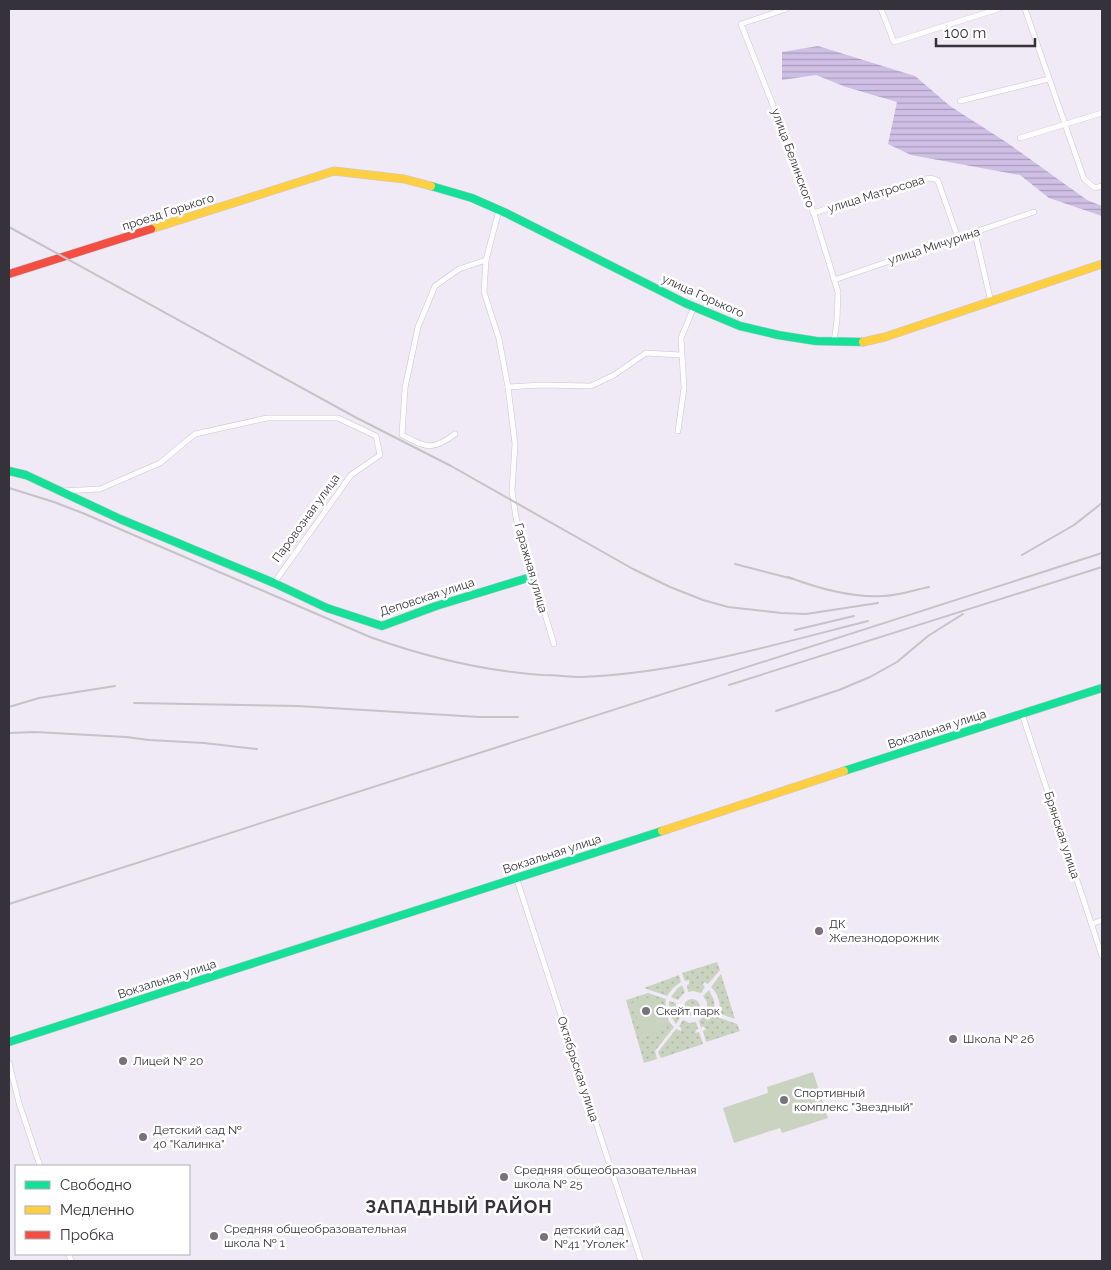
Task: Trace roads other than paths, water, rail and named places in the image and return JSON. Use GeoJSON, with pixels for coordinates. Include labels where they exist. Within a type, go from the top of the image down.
{"type":"FeatureCollection","features":[{"type":"Feature","properties":{"kind":"main road","name":"улица Горького"},"geometry":{"type":"LineString","coordinates":[[334,171],[404,179],[472,198],[694,307],[740,326],[778,335],[834,342],[860,343],[885,337],[1102,264]]}},
{"type":"Feature","properties":{"kind":"main road","name":"проезд Горького"},"geometry":{"type":"LineString","coordinates":[[9,274],[334,171]]}},
{"type":"Feature","properties":{"kind":"main road","name":"Паровозная улица"},"geometry":{"type":"LineString","coordinates":[[9,471],[26,475],[120,520],[274,583]]}},
{"type":"Feature","properties":{"kind":"main road","name":"Деповская улица"},"geometry":{"type":"LineString","coordinates":[[274,583],[327,608],[382,626],[436,606],[534,576]]}},
{"type":"Feature","properties":{"kind":"main road","name":"Вокзальная улица"},"geometry":{"type":"LineString","coordinates":[[9,1042],[1102,688]]}},
{"type":"Feature","properties":{"kind":"street","name":"улица Белинского"},"geometry":{"type":"LineString","coordinates":[[786,9],[742,24],[813,213],[838,292],[834,342]]}},
{"type":"Feature","properties":{"kind":"street"},"geometry":{"type":"LineString","coordinates":[[881,9],[894,42],[998,9]]}},
{"type":"Feature","properties":{"kind":"street"},"geometry":{"type":"LineString","coordinates":[[1025,9],[1084,180],[1095,188],[1102,186]]}},
{"type":"Feature","properties":{"kind":"street"},"geometry":{"type":"LineString","coordinates":[[960,101],[1049,79]]}},
{"type":"Feature","properties":{"kind":"street"},"geometry":{"type":"LineString","coordinates":[[1020,138],[1102,113]]}},
{"type":"Feature","properties":{"kind":"street","name":"улица Матросова"},"geometry":{"type":"LineString","coordinates":[[813,213],[919,180],[934,178],[938,181],[958,238]]}},
{"type":"Feature","properties":{"kind":"street"},"geometry":{"type":"LineString","coordinates":[[499,210],[486,260],[484,292],[499,339],[508,387],[541,385],[592,386],[614,375],[646,353],[681,355]]}},
{"type":"Feature","properties":{"kind":"street","name":"улица Мичурина"},"geometry":{"type":"LineString","coordinates":[[834,280],[1034,212]]}},
{"type":"Feature","properties":{"kind":"street"},"geometry":{"type":"LineString","coordinates":[[975,233],[991,302]]}},
{"type":"Feature","properties":{"kind":"street"},"geometry":{"type":"LineString","coordinates":[[454,434],[442,443],[425,446],[402,434],[405,388],[418,327],[435,286],[459,269],[486,260]]}},
{"type":"Feature","properties":{"kind":"street"},"geometry":{"type":"LineString","coordinates":[[678,431],[684,388],[681,338],[694,307]]}},
{"type":"Feature","properties":{"kind":"street","name":"Гаражная улица"},"geometry":{"type":"LineString","coordinates":[[508,387],[515,444],[512,491],[516,518],[554,644]]}},
{"type":"Feature","properties":{"kind":"street","name":"Паровозная улица"},"geometry":{"type":"LineString","coordinates":[[59,491],[100,489],[160,463],[196,434],[267,418],[338,418],[376,436],[380,455],[351,475],[274,583]]}},
{"type":"Feature","properties":{"kind":"street","name":"Брянская улица"},"geometry":{"type":"LineString","coordinates":[[1022,714],[1102,956]]}},
{"type":"Feature","properties":{"kind":"street","name":"Октябрьская улица"},"geometry":{"type":"LineString","coordinates":[[516,878],[641,1261]]}},
{"type":"Feature","properties":{"kind":"street"},"geometry":{"type":"LineString","coordinates":[[1092,924],[1102,920]]}},
{"type":"Feature","properties":{"kind":"street"},"geometry":{"type":"LineString","coordinates":[[9,1063],[19,1103],[40,1165]]}},
{"type":"Feature","properties":{"kind":"railway"},"geometry":{"type":"LineString","coordinates":[[9,227],[355,417],[451,466],[633,569],[670,587],[703,600],[728,607],[781,613],[806,614],[878,603]]}},
{"type":"Feature","properties":{"kind":"railway"},"geometry":{"type":"LineString","coordinates":[[9,488],[85,514],[370,637],[434,657],[499,670],[581,677],[654,670],[761,648],[868,621]]}},
{"type":"Feature","properties":{"kind":"railway"},"geometry":{"type":"LineString","coordinates":[[1022,555],[1074,525],[1102,503]]}},
{"type":"Feature","properties":{"kind":"railway"},"geometry":{"type":"LineString","coordinates":[[9,904],[1102,553]]}},
{"type":"Feature","properties":{"kind":"railway"},"geometry":{"type":"LineString","coordinates":[[735,564],[793,579]]}},
{"type":"Feature","properties":{"kind":"railway"},"geometry":{"type":"LineString","coordinates":[[729,685],[1102,567]]}},
{"type":"Feature","properties":{"kind":"railway"},"geometry":{"type":"LineString","coordinates":[[788,577],[847,594],[871,596],[889,596],[929,587]]}},
{"type":"Feature","properties":{"kind":"railway"},"geometry":{"type":"LineString","coordinates":[[776,711],[839,690],[870,677],[897,662],[928,636],[963,614]]}},
{"type":"Feature","properties":{"kind":"railway"},"geometry":{"type":"LineString","coordinates":[[795,630],[854,616]]}},
{"type":"Feature","properties":{"kind":"railway"},"geometry":{"type":"LineString","coordinates":[[9,707],[39,698],[115,686]]}},
{"type":"Feature","properties":{"kind":"railway"},"geometry":{"type":"LineString","coordinates":[[134,703],[298,706],[479,717],[518,717]]}},
{"type":"Feature","properties":{"kind":"railway"},"geometry":{"type":"LineString","coordinates":[[9,733],[35,732],[126,737],[257,749]]}},
{"type":"Feature","properties":{"kind":"place","name":"ДК Железнодорожник"},"geometry":{"type":"Point","coordinates":[819,931]}},
{"type":"Feature","properties":{"kind":"place","name":"Скейт парк"},"geometry":{"type":"Point","coordinates":[646,1011]}},
{"type":"Feature","properties":{"kind":"place","name":"Школа № 26"},"geometry":{"type":"Point","coordinates":[953,1039]}},
{"type":"Feature","properties":{"kind":"place","name":"Лицей № 20"},"geometry":{"type":"Point","coordinates":[123,1061]}},
{"type":"Feature","properties":{"kind":"place","name":"Спортивный комплекс \"Звездный\""},"geometry":{"type":"Point","coordinates":[784,1100]}},
{"type":"Feature","properties":{"kind":"place","name":"Детский сад № 40 \"Калинка\""},"geometry":{"type":"Point","coordinates":[143,1137]}},
{"type":"Feature","properties":{"kind":"place","name":"Средняя общеобразовательная школа № 25"},"geometry":{"type":"Point","coordinates":[504,1177]}},
{"type":"Feature","properties":{"kind":"place","name":"Средняя общеобразовательная школа № 1"},"geometry":{"type":"Point","coordinates":[214,1236]}},
{"type":"Feature","properties":{"kind":"place","name":"детский сад №41 \"Уголек\""},"geometry":{"type":"Point","coordinates":[544,1237]}},
{"type":"Feature","properties":{"kind":"district","name":"ЗАПАДНЫЙ РАЙОН"},"geometry":{"type":"Point","coordinates":[459,1207]}}]}
